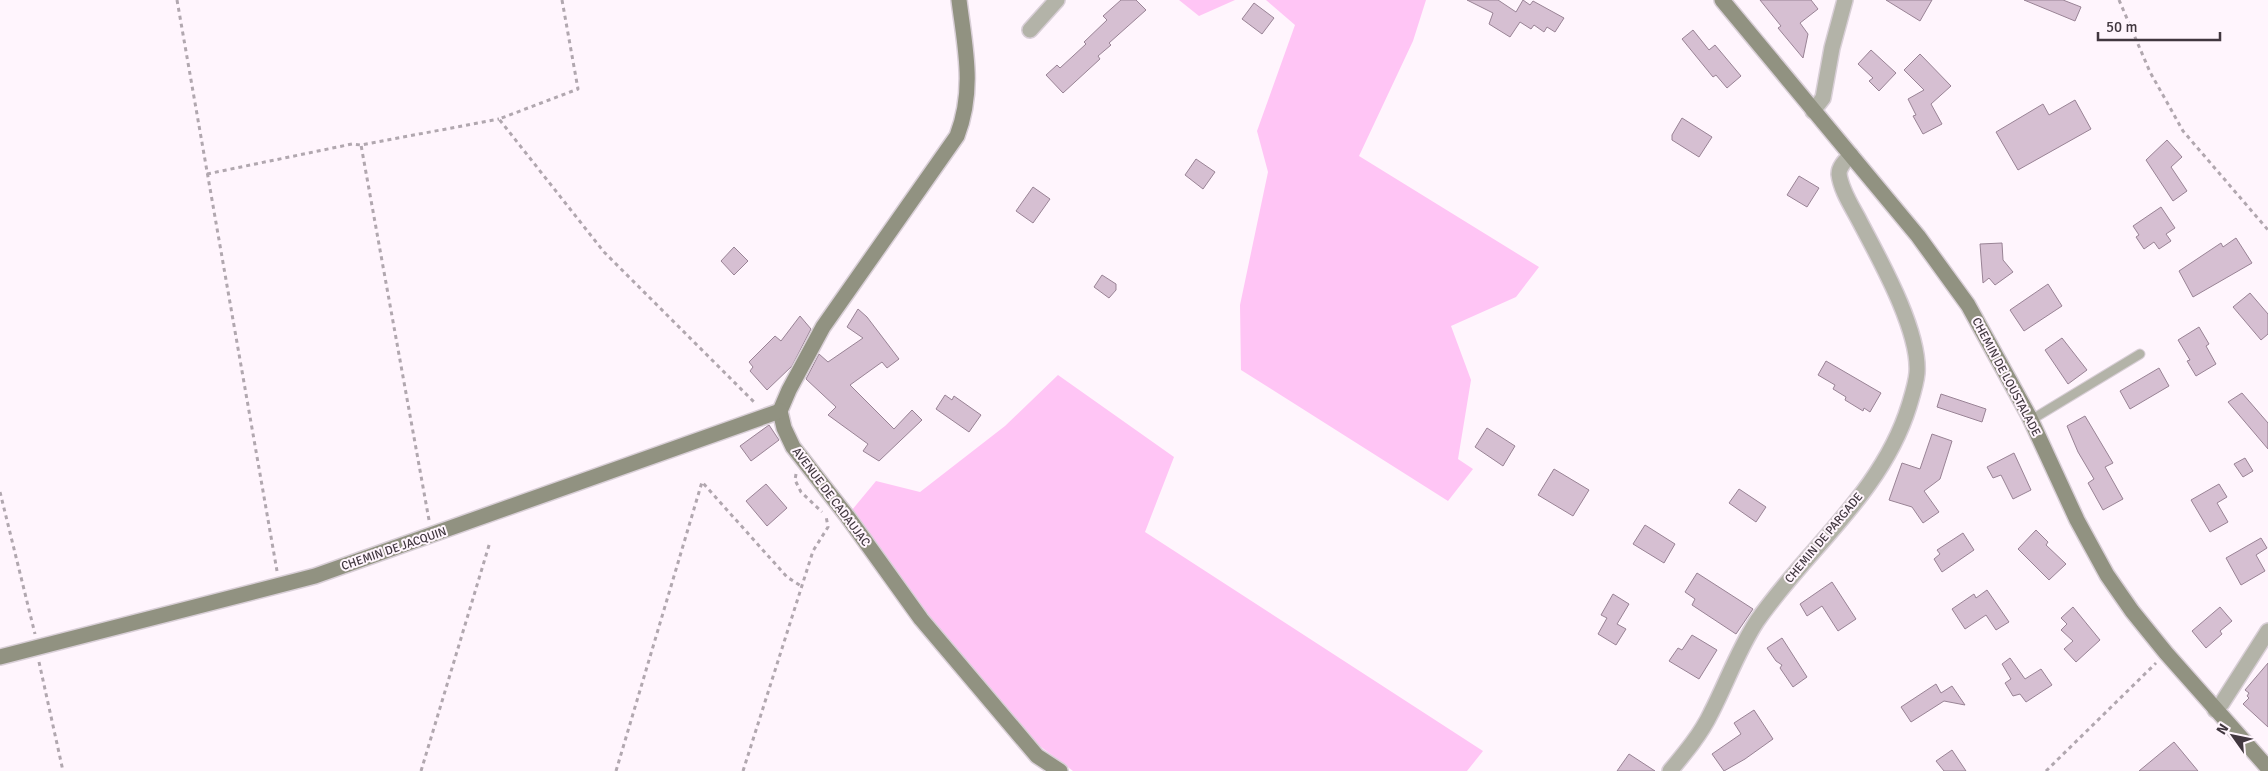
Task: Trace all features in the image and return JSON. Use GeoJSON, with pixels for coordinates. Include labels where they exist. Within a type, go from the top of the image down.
{"type":"FeatureCollection","features":[{"type":"Feature","properties":{"kind":"street"},"geometry":{"type":"LineString","coordinates":[[777,413],[823,327],[957,136],[964,116],[969,90],[959,0]]}},
{"type":"Feature","properties":{"kind":"street"},"geometry":{"type":"LineString","coordinates":[[1030,30],[1057,0]]}},
{"type":"Feature","properties":{"kind":"street","name":"CHEMIN DE LOUSTALADE"},"geometry":{"type":"LineString","coordinates":[[1722,0],[1918,236],[1968,305],[2031,420],[2077,520],[2107,575],[2132,612],[2166,653],[2268,768]]}},
{"type":"Feature","properties":{"kind":"street"},"geometry":{"type":"LineString","coordinates":[[1813,111],[1823,98],[1832,48],[1845,0]]}},
{"type":"Feature","properties":{"kind":"street","name":"CHEMIN DE PARGADE"},"geometry":{"type":"LineString","coordinates":[[1670,771],[1695,739],[1711,714],[1741,648],[1758,621],[1792,576],[1845,517],[1867,487],[1896,439],[1913,393],[1917,373],[1916,355],[1911,336],[1894,289],[1845,194],[1840,176],[1839,171],[1844,161],[1851,155]]}},
{"type":"Feature","properties":{"kind":"street","name":"AVENUE DE CADAUJAC"},"geometry":{"type":"LineString","coordinates":[[777,413],[800,456],[847,516],[921,619],[1037,756],[1060,771]]}},
{"type":"Feature","properties":{"kind":"street","name":"CHEMIN DE JACQUIN"},"geometry":{"type":"LineString","coordinates":[[0,657],[315,576],[777,413]]}},
{"type":"Feature","properties":{"kind":"street"},"geometry":{"type":"LineString","coordinates":[[2215,710],[2222,703],[2268,631]]}},
{"type":"Feature","properties":{"kind":"lane"},"geometry":{"type":"LineString","coordinates":[[2031,420],[2140,354]]}},
{"type":"Feature","properties":{"kind":"path"},"geometry":{"type":"LineString","coordinates":[[177,0],[279,586]]}},
{"type":"Feature","properties":{"kind":"path"},"geometry":{"type":"LineString","coordinates":[[207,174],[352,144],[361,145],[499,119],[578,88],[562,0]]}},
{"type":"Feature","properties":{"kind":"path"},"geometry":{"type":"LineString","coordinates":[[2119,0],[2150,72],[2183,131],[2268,230]]}},
{"type":"Feature","properties":{"kind":"path"},"geometry":{"type":"LineString","coordinates":[[499,119],[604,252],[752,402],[777,413]]}},
{"type":"Feature","properties":{"kind":"path"},"geometry":{"type":"LineString","coordinates":[[361,145],[431,536]]}},
{"type":"Feature","properties":{"kind":"path"},"geometry":{"type":"LineString","coordinates":[[742,771],[813,551],[828,527],[827,517],[802,492],[795,480],[800,456]]}},
{"type":"Feature","properties":{"kind":"path"},"geometry":{"type":"LineString","coordinates":[[616,771],[702,482],[787,577],[802,586]]}},
{"type":"Feature","properties":{"kind":"path"},"geometry":{"type":"LineString","coordinates":[[0,492],[38,647],[39,665],[63,771]]}},
{"type":"Feature","properties":{"kind":"path"},"geometry":{"type":"LineString","coordinates":[[421,771],[490,542]]}},
{"type":"Feature","properties":{"kind":"path"},"geometry":{"type":"LineString","coordinates":[[2046,771],[2166,653]]}},
{"type":"Feature","properties":{"kind":"shaded area"},"geometry":{"type":"Polygon","coordinates":[[[1179,0],[1235,0],[1199,16],[1179,0]]]}},
{"type":"Feature","properties":{"kind":"shaded area"},"geometry":{"type":"Polygon","coordinates":[[[1266,0],[1426,0],[1413,41],[1359,156],[1539,267],[1516,297],[1451,326],[1471,380],[1458,459],[1473,469],[1448,501],[1241,370],[1240,305],[1268,172],[1257,131],[1295,25],[1266,0]]]}},
{"type":"Feature","properties":{"kind":"shaded area"},"geometry":{"type":"Polygon","coordinates":[[[1058,375],[1174,457],[1145,532],[1483,751],[1467,771],[1073,771],[1025,735],[847,516],[876,481],[920,492],[1005,426],[1058,375]]]}},
{"type":"Feature","properties":{"kind":"building"},"geometry":{"type":"Polygon","coordinates":[[[1121,0],[1136,0],[1146,10],[1109,43],[1111,45],[1098,56],[1100,59],[1063,93],[1046,75],[1057,65],[1060,68],[1086,44],[1084,42],[1107,20],[1103,16],[1121,0]]]}},
{"type":"Feature","properties":{"kind":"building"},"geometry":{"type":"Polygon","coordinates":[[[1467,0],[1498,0],[1516,12],[1523,0],[1530,5],[1533,1],[1564,18],[1555,32],[1547,27],[1544,32],[1534,25],[1531,29],[1520,22],[1510,37],[1489,24],[1493,13],[1467,0]]]}},
{"type":"Feature","properties":{"kind":"building"},"geometry":{"type":"Polygon","coordinates":[[[1760,0],[1811,0],[1818,9],[1800,23],[1808,34],[1803,58],[1778,28],[1781,26],[1760,0]]]}},
{"type":"Feature","properties":{"kind":"building"},"geometry":{"type":"Polygon","coordinates":[[[1886,0],[1932,0],[1920,21],[1886,0]]]}},
{"type":"Feature","properties":{"kind":"building"},"geometry":{"type":"Polygon","coordinates":[[[2024,0],[2063,0],[2081,7],[2075,21],[2024,0]]]}},
{"type":"Feature","properties":{"kind":"building"},"geometry":{"type":"Polygon","coordinates":[[[1254,3],[1274,18],[1262,34],[1242,19],[1254,3]]]}},
{"type":"Feature","properties":{"kind":"building"},"geometry":{"type":"Polygon","coordinates":[[[1693,30],[1709,50],[1715,45],[1741,76],[1727,88],[1716,75],[1713,77],[1682,39],[1693,30]]]}},
{"type":"Feature","properties":{"kind":"building"},"geometry":{"type":"Polygon","coordinates":[[[1871,50],[1896,73],[1879,91],[1869,81],[1873,78],[1858,64],[1871,50]]]}},
{"type":"Feature","properties":{"kind":"building"},"geometry":{"type":"Polygon","coordinates":[[[1920,54],[1951,86],[1931,104],[1942,124],[1923,134],[1913,116],[1916,115],[1908,99],[1924,90],[1904,70],[1920,54]]]}},
{"type":"Feature","properties":{"kind":"building"},"geometry":{"type":"Polygon","coordinates":[[[2075,100],[2091,129],[2018,170],[1996,132],[2043,104],[2049,115],[2075,100]]]}},
{"type":"Feature","properties":{"kind":"building"},"geometry":{"type":"Polygon","coordinates":[[[1682,118],[1712,137],[1699,157],[1672,140],[1672,135],[1682,118]]]}},
{"type":"Feature","properties":{"kind":"building"},"geometry":{"type":"Polygon","coordinates":[[[2167,140],[2182,157],[2171,167],[2187,191],[2173,201],[2146,160],[2167,140]]]}},
{"type":"Feature","properties":{"kind":"building"},"geometry":{"type":"Polygon","coordinates":[[[1196,159],[1215,172],[1203,189],[1185,175],[1196,159]]]}},
{"type":"Feature","properties":{"kind":"building"},"geometry":{"type":"Polygon","coordinates":[[[1799,176],[1819,188],[1807,207],[1787,195],[1799,176]]]}},
{"type":"Feature","properties":{"kind":"building"},"geometry":{"type":"Polygon","coordinates":[[[1033,187],[1050,199],[1033,223],[1016,211],[1033,187]]]}},
{"type":"Feature","properties":{"kind":"building"},"geometry":{"type":"Polygon","coordinates":[[[2161,207],[2175,228],[2166,234],[2171,241],[2159,249],[2154,242],[2144,249],[2136,237],[2139,235],[2133,226],[2161,207]]]}},
{"type":"Feature","properties":{"kind":"building"},"geometry":{"type":"Polygon","coordinates":[[[2236,238],[2252,263],[2193,297],[2179,271],[2221,243],[2223,247],[2236,238]]]}},
{"type":"Feature","properties":{"kind":"building"},"geometry":{"type":"Polygon","coordinates":[[[2002,243],[2003,260],[2013,272],[1995,285],[1989,278],[1983,283],[1980,244],[2002,243]]]}},
{"type":"Feature","properties":{"kind":"building"},"geometry":{"type":"Polygon","coordinates":[[[734,247],[748,261],[734,275],[721,261],[734,247]]]}},
{"type":"Feature","properties":{"kind":"building"},"geometry":{"type":"Polygon","coordinates":[[[1102,275],[1116,284],[1116,290],[1109,298],[1094,287],[1102,275]]]}},
{"type":"Feature","properties":{"kind":"building"},"geometry":{"type":"Polygon","coordinates":[[[2048,284],[2062,306],[2024,331],[2010,310],[2048,284]]]}},
{"type":"Feature","properties":{"kind":"building"},"geometry":{"type":"Polygon","coordinates":[[[2250,293],[2268,314],[2268,334],[2261,340],[2233,307],[2250,293]]]}},
{"type":"Feature","properties":{"kind":"building"},"geometry":{"type":"Polygon","coordinates":[[[858,309],[867,317],[899,359],[887,368],[882,362],[850,385],[894,429],[912,410],[922,420],[879,461],[863,451],[868,444],[828,415],[836,407],[806,379],[819,354],[828,362],[863,338],[847,327],[858,309]]]}},
{"type":"Feature","properties":{"kind":"building"},"geometry":{"type":"Polygon","coordinates":[[[800,316],[811,329],[792,366],[767,390],[750,371],[753,367],[749,362],[775,336],[781,341],[800,316]]]}},
{"type":"Feature","properties":{"kind":"building"},"geometry":{"type":"Polygon","coordinates":[[[2199,327],[2209,344],[2206,346],[2216,364],[2196,376],[2187,361],[2190,360],[2178,340],[2199,327]]]}},
{"type":"Feature","properties":{"kind":"building"},"geometry":{"type":"Polygon","coordinates":[[[2062,338],[2087,370],[2068,384],[2045,350],[2062,338]]]}},
{"type":"Feature","properties":{"kind":"building"},"geometry":{"type":"Polygon","coordinates":[[[1826,361],[1881,393],[1870,412],[1864,408],[1863,411],[1845,400],[1846,397],[1833,389],[1835,385],[1818,375],[1826,361]]]}},
{"type":"Feature","properties":{"kind":"building"},"geometry":{"type":"Polygon","coordinates":[[[2159,368],[2169,386],[2130,409],[2120,391],[2159,368]]]}},
{"type":"Feature","properties":{"kind":"building"},"geometry":{"type":"Polygon","coordinates":[[[2242,393],[2268,423],[2268,449],[2228,402],[2242,393]]]}},
{"type":"Feature","properties":{"kind":"building"},"geometry":{"type":"Polygon","coordinates":[[[1941,394],[1986,409],[1982,422],[1937,407],[1941,394]]]}},
{"type":"Feature","properties":{"kind":"building"},"geometry":{"type":"Polygon","coordinates":[[[945,395],[952,400],[954,396],[981,415],[969,432],[936,409],[945,395]]]}},
{"type":"Feature","properties":{"kind":"building"},"geometry":{"type":"Polygon","coordinates":[[[2085,416],[2113,463],[2105,467],[2123,499],[2103,510],[2088,483],[2094,479],[2078,452],[2067,426],[2085,416]]]}},
{"type":"Feature","properties":{"kind":"building"},"geometry":{"type":"Polygon","coordinates":[[[769,425],[779,440],[751,461],[740,446],[769,425]]]}},
{"type":"Feature","properties":{"kind":"building"},"geometry":{"type":"Polygon","coordinates":[[[1487,428],[1515,446],[1503,466],[1475,447],[1487,428]]]}},
{"type":"Feature","properties":{"kind":"building"},"geometry":{"type":"Polygon","coordinates":[[[1932,434],[1952,441],[1940,479],[1924,491],[1939,512],[1923,523],[1912,507],[1889,500],[1902,463],[1920,469],[1932,434]]]}},
{"type":"Feature","properties":{"kind":"building"},"geometry":{"type":"Polygon","coordinates":[[[2014,453],[2031,490],[2013,499],[2001,475],[1993,478],[1987,467],[2014,453]]]}},
{"type":"Feature","properties":{"kind":"building"},"geometry":{"type":"Polygon","coordinates":[[[2245,458],[2253,471],[2243,477],[2234,464],[2245,458]]]}},
{"type":"Feature","properties":{"kind":"building"},"geometry":{"type":"Polygon","coordinates":[[[1554,469],[1589,490],[1573,516],[1538,495],[1554,469]]]}},
{"type":"Feature","properties":{"kind":"building"},"geometry":{"type":"Polygon","coordinates":[[[766,484],[787,508],[767,526],[746,501],[766,484]]]}},
{"type":"Feature","properties":{"kind":"building"},"geometry":{"type":"Polygon","coordinates":[[[2219,484],[2227,497],[2217,503],[2228,522],[2210,532],[2191,500],[2219,484]]]}},
{"type":"Feature","properties":{"kind":"building"},"geometry":{"type":"Polygon","coordinates":[[[1739,489],[1766,507],[1756,522],[1729,503],[1739,489]]]}},
{"type":"Feature","properties":{"kind":"building"},"geometry":{"type":"Polygon","coordinates":[[[1645,525],[1675,544],[1664,563],[1633,544],[1645,525]]]}},
{"type":"Feature","properties":{"kind":"building"},"geometry":{"type":"Polygon","coordinates":[[[2036,530],[2048,542],[2046,545],[2066,564],[2049,580],[2018,549],[2036,530]]]}},
{"type":"Feature","properties":{"kind":"building"},"geometry":{"type":"Polygon","coordinates":[[[1963,533],[1974,550],[1942,572],[1934,559],[1940,554],[1937,550],[1963,533]]]}},
{"type":"Feature","properties":{"kind":"building"},"geometry":{"type":"Polygon","coordinates":[[[2261,538],[2267,548],[2256,555],[2265,571],[2241,585],[2226,558],[2261,538]]]}},
{"type":"Feature","properties":{"kind":"building"},"geometry":{"type":"Polygon","coordinates":[[[1697,573],[1753,609],[1736,634],[1692,605],[1695,599],[1685,592],[1697,573]]]}},
{"type":"Feature","properties":{"kind":"building"},"geometry":{"type":"Polygon","coordinates":[[[1832,582],[1856,619],[1838,631],[1822,606],[1807,616],[1800,604],[1832,582]]]}},
{"type":"Feature","properties":{"kind":"building"},"geometry":{"type":"Polygon","coordinates":[[[1987,590],[2009,622],[1996,630],[1986,615],[1965,629],[1952,609],[1974,594],[1976,598],[1987,590]]]}},
{"type":"Feature","properties":{"kind":"building"},"geometry":{"type":"Polygon","coordinates":[[[1613,594],[1629,604],[1617,624],[1626,629],[1616,645],[1598,634],[1607,618],[1601,615],[1613,594]]]}},
{"type":"Feature","properties":{"kind":"building"},"geometry":{"type":"Polygon","coordinates":[[[2073,607],[2100,640],[2076,662],[2064,649],[2073,641],[2061,630],[2067,624],[2061,618],[2073,607]]]}},
{"type":"Feature","properties":{"kind":"building"},"geometry":{"type":"Polygon","coordinates":[[[2220,607],[2232,621],[2220,631],[2222,634],[2206,648],[2192,631],[2220,607]]]}},
{"type":"Feature","properties":{"kind":"building"},"geometry":{"type":"Polygon","coordinates":[[[1692,635],[1717,650],[1699,679],[1669,661],[1678,648],[1682,650],[1692,635]]]}},
{"type":"Feature","properties":{"kind":"building"},"geometry":{"type":"Polygon","coordinates":[[[1782,638],[1807,677],[1793,687],[1780,668],[1782,665],[1776,661],[1767,648],[1782,638]]]}},
{"type":"Feature","properties":{"kind":"building"},"geometry":{"type":"Polygon","coordinates":[[[2010,658],[2025,679],[2041,669],[2052,685],[2026,702],[2020,694],[2013,696],[2005,683],[2011,679],[2002,664],[2010,658]]]}},
{"type":"Feature","properties":{"kind":"building"},"geometry":{"type":"Polygon","coordinates":[[[2268,663],[2268,727],[2243,704],[2249,698],[2247,696],[2249,693],[2245,690],[2268,663]]]}},
{"type":"Feature","properties":{"kind":"building"},"geometry":{"type":"Polygon","coordinates":[[[1936,684],[1941,693],[1952,686],[1965,705],[1944,701],[1911,722],[1901,707],[1936,684]]]}},
{"type":"Feature","properties":{"kind":"building"},"geometry":{"type":"Polygon","coordinates":[[[1754,710],[1773,739],[1724,771],[1712,754],[1741,734],[1734,723],[1754,710]]]}},
{"type":"Feature","properties":{"kind":"building"},"geometry":{"type":"Polygon","coordinates":[[[2174,742],[2198,771],[2139,771],[2174,742]]]}},
{"type":"Feature","properties":{"kind":"building"},"geometry":{"type":"Polygon","coordinates":[[[1952,750],[1966,771],[1944,771],[1936,761],[1952,750]]]}},
{"type":"Feature","properties":{"kind":"building"},"geometry":{"type":"Polygon","coordinates":[[[1629,754],[1655,771],[1617,771],[1629,754]]]}}]}
